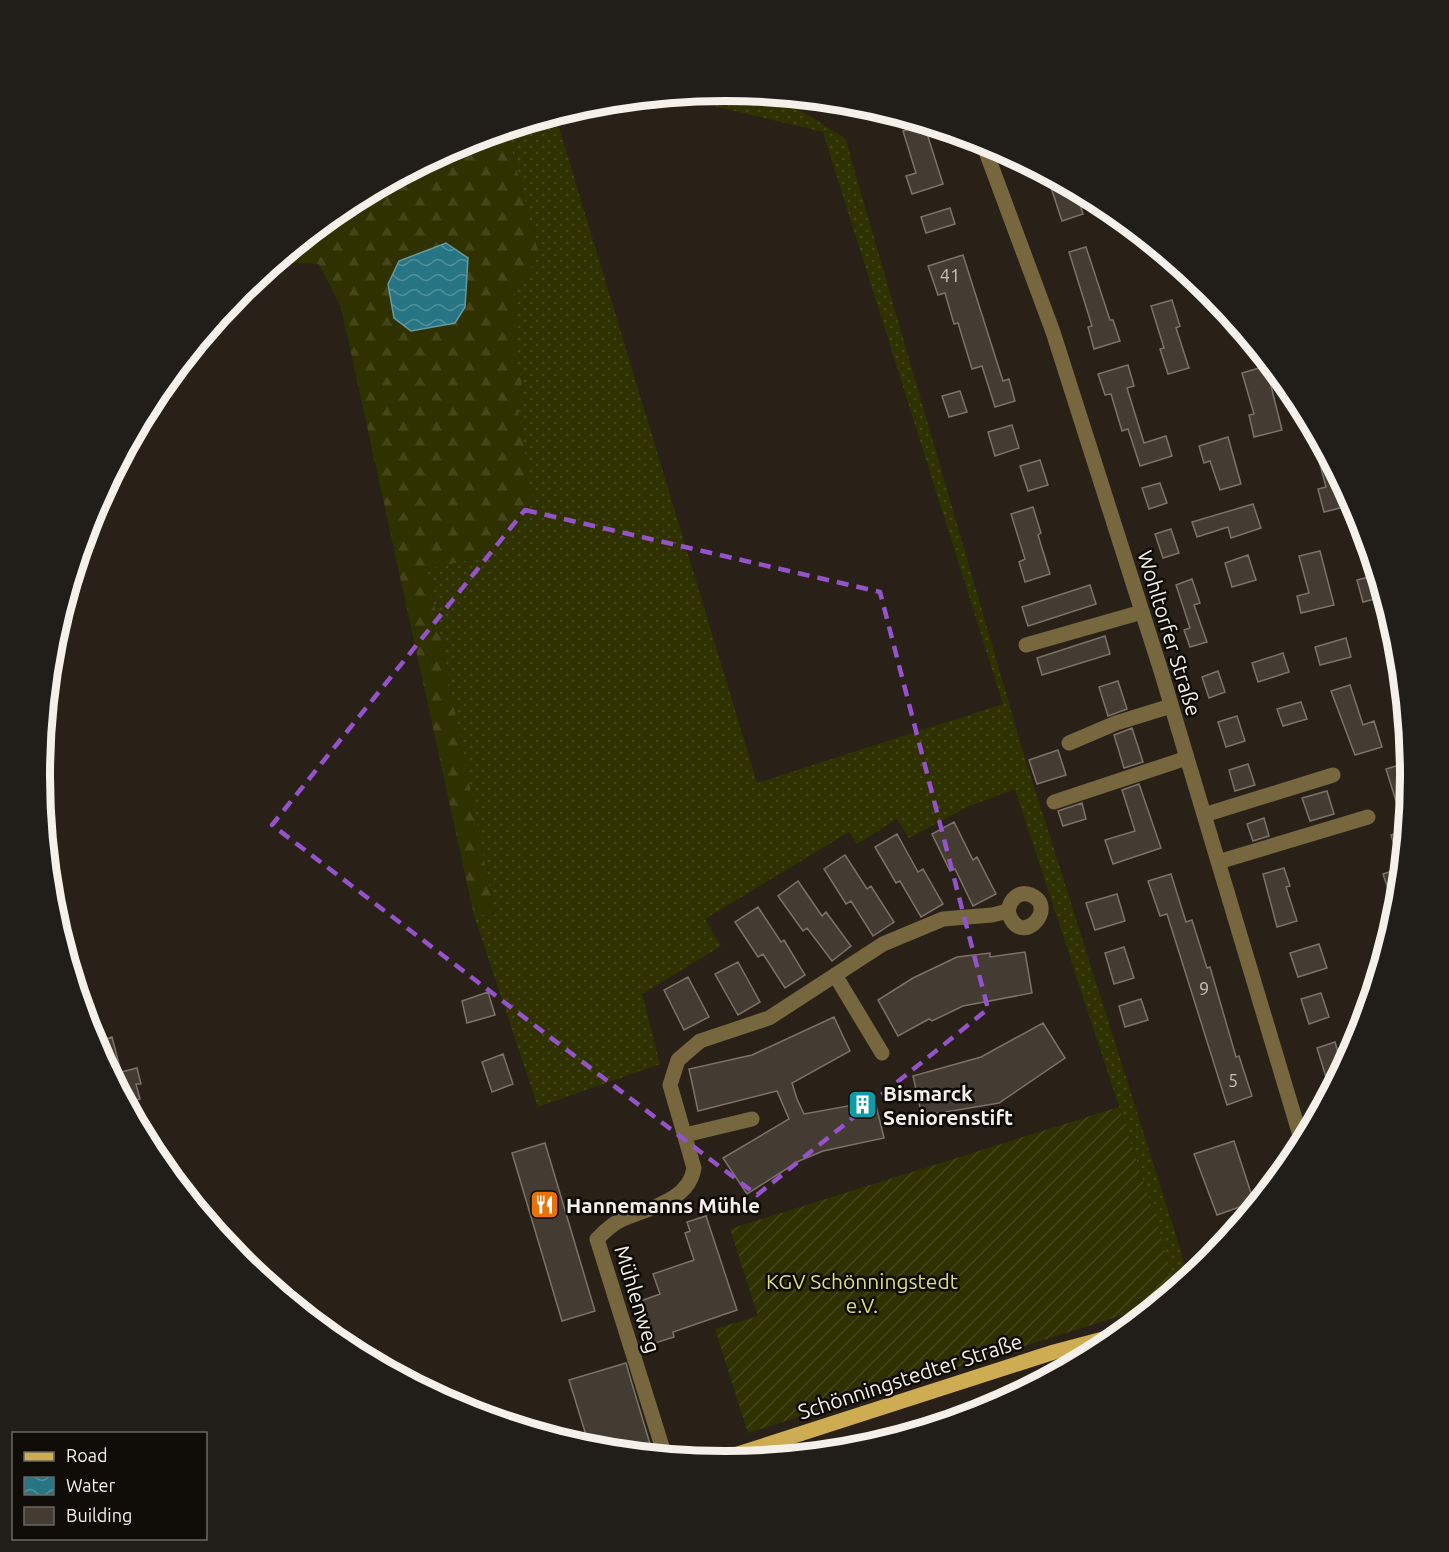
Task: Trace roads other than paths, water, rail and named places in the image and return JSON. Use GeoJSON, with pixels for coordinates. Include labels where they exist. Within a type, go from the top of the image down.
{"type":"FeatureCollection","features":[{"type":"Feature","properties":{"kind":"main road","name":"Schönningstedter Straße"},"geometry":{"type":"LineString","coordinates":[[749,1450],[1054,1352],[1092,1342]]}},
{"type":"Feature","properties":{"kind":"street","name":"Wohltorfer Straße"},"geometry":{"type":"LineString","coordinates":[[987,154],[1053,332],[1187,758],[1299,1131]]}},
{"type":"Feature","properties":{"kind":"street"},"geometry":{"type":"LineString","coordinates":[[1026,645],[1142,612]]}},
{"type":"Feature","properties":{"kind":"street"},"geometry":{"type":"LineString","coordinates":[[1069,742],[1116,723],[1171,706]]}},
{"type":"Feature","properties":{"kind":"street"},"geometry":{"type":"LineString","coordinates":[[1054,802],[1187,758]]}},
{"type":"Feature","properties":{"kind":"street"},"geometry":{"type":"LineString","coordinates":[[1204,815],[1333,775]]}},
{"type":"Feature","properties":{"kind":"street"},"geometry":{"type":"LineString","coordinates":[[1218,862],[1368,817]]}},
{"type":"Feature","properties":{"kind":"street","name":"Mühlenweg"},"geometry":{"type":"LineString","coordinates":[[662,1448],[597,1239],[619,1221],[675,1197],[692,1180],[694,1168],[670,1085],[678,1060],[700,1041],[769,1018],[883,944],[943,919],[992,915],[1008,911]]}},
{"type":"Feature","properties":{"kind":"street"},"geometry":{"type":"LineString","coordinates":[[835,975],[882,1053]]}},
{"type":"Feature","properties":{"kind":"street"},"geometry":{"type":"LineString","coordinates":[[685,1135],[752,1119]]}},
{"type":"Feature","properties":{"kind":"water"},"geometry":{"type":"Polygon","coordinates":[[[446,243],[468,258],[465,307],[455,323],[411,331],[394,318],[388,284],[399,261],[446,243]]]}},
{"type":"Feature","properties":{"kind":"place","name":"Bismarck Seniorenstift"},"geometry":{"type":"Point","coordinates":[862,1105]}},
{"type":"Feature","properties":{"kind":"place","name":"Hannemanns Mühle"},"geometry":{"type":"Point","coordinates":[545,1205]}},
{"type":"Feature","properties":{"kind":"park label","name":"KGV Schönningstedt e.V."},"geometry":{"type":"Point","coordinates":[862,1293]}}]}
